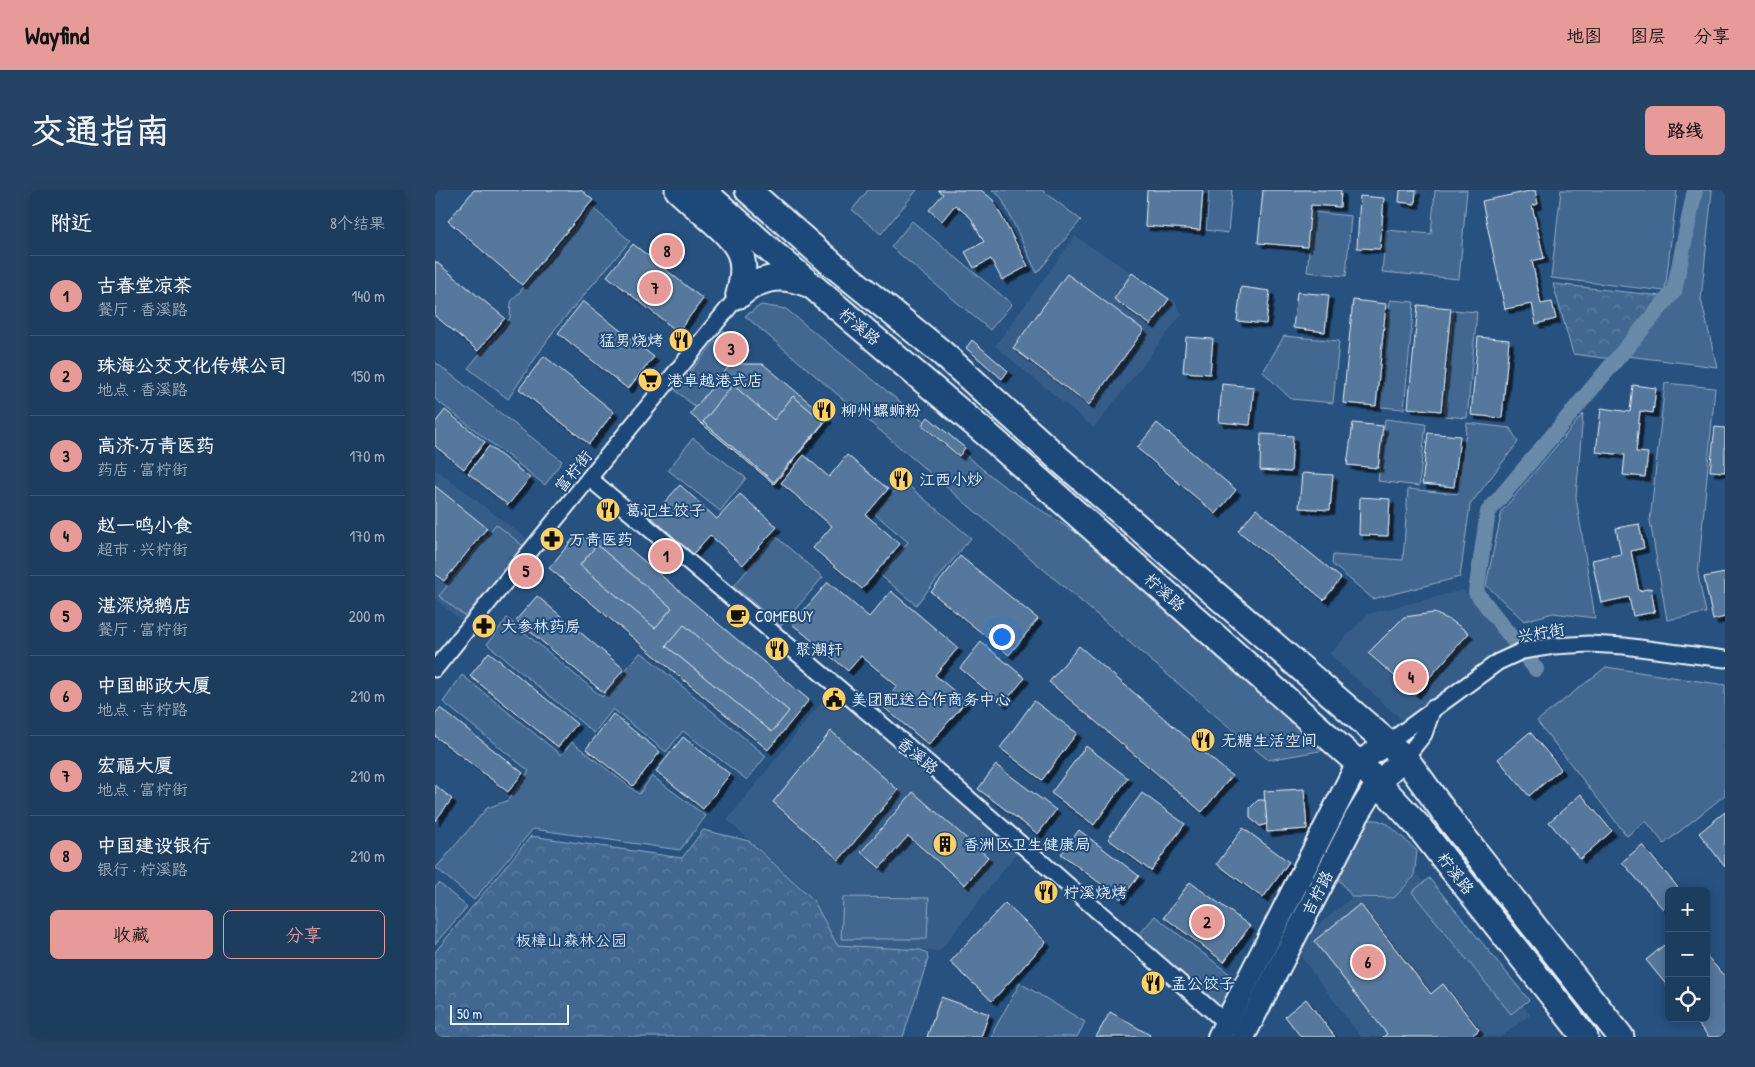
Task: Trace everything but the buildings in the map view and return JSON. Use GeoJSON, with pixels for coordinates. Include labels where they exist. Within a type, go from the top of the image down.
{"type":"FeatureCollection","features":[{"type":"Feature","properties":{"kind":"main road"},"geometry":{"type":"LineString","coordinates":[[678,190],[731,237]]}},
{"type":"Feature","properties":{"kind":"main road"},"geometry":{"type":"LineString","coordinates":[[683,190],[772,252]]}},
{"type":"Feature","properties":{"kind":"main road"},"geometry":{"type":"LineString","coordinates":[[701,190],[719,215],[738,247],[742,258],[743,276],[739,295]]}},
{"type":"Feature","properties":{"kind":"main road","name":"柠溪路"},"geometry":{"type":"LineString","coordinates":[[701,190],[989,436],[1378,782],[1419,827],[1585,1037]]}},
{"type":"Feature","properties":{"kind":"main road","name":"柠溪路"},"geometry":{"type":"LineString","coordinates":[[748,190],[831,264],[941,352],[1058,458],[1397,750],[1621,1037]]}},
{"type":"Feature","properties":{"kind":"main road"},"geometry":{"type":"LineString","coordinates":[[757,190],[831,264]]}},
{"type":"Feature","properties":{"kind":"main road"},"geometry":{"type":"LineString","coordinates":[[739,295],[749,286],[769,278],[795,279],[812,286]]}},
{"type":"Feature","properties":{"kind":"main road"},"geometry":{"type":"LineString","coordinates":[[1217,638],[1238,613]]}},
{"type":"Feature","properties":{"kind":"main road"},"geometry":{"type":"LineString","coordinates":[[1235,1034],[1358,763],[1397,750]]}},
{"type":"Feature","properties":{"kind":"main road","name":"吉柠路"},"geometry":{"type":"LineString","coordinates":[[1235,1034],[1356,818],[1397,750]]}},
{"type":"Feature","properties":{"kind":"main road"},"geometry":{"type":"LineString","coordinates":[[1513,945],[1534,926]]}},
{"type":"Feature","properties":{"kind":"street","name":"富柠街"},"geometry":{"type":"LineString","coordinates":[[435,669],[739,295]]}},
{"type":"Feature","properties":{"kind":"street","name":"香溪路"},"geometry":{"type":"LineString","coordinates":[[589,478],[929,764],[1235,1034]]}},
{"type":"Feature","properties":{"kind":"street","name":"兴柠街"},"geometry":{"type":"LineString","coordinates":[[1397,750],[1433,708],[1498,662],[1522,651],[1538,648],[1598,644],[1725,659]]}},
{"type":"Feature","properties":{"kind":"street"},"geometry":{"type":"LineString","coordinates":[[1397,750],[1424,734],[1433,708]]}},
{"type":"Feature","properties":{"kind":"shaded area"},"geometry":{"type":"Polygon","coordinates":[[[1075,236],[1175,301],[1182,314],[1094,428],[995,346],[1075,236]]]}},
{"type":"Feature","properties":{"kind":"shaded area"},"geometry":{"type":"Polygon","coordinates":[[[435,469],[535,545],[469,627],[435,599],[435,469]]]}},
{"type":"Feature","properties":{"kind":"shaded area"},"geometry":{"type":"Polygon","coordinates":[[[1463,590],[1510,640],[1508,653],[1404,722],[1329,654],[1368,614],[1463,590]]]}},
{"type":"Feature","properties":{"kind":"shaded area"},"geometry":{"type":"Polygon","coordinates":[[[835,685],[1022,846],[940,951],[837,945],[814,898],[727,820],[835,685]]]}},
{"type":"Feature","properties":{"kind":"shaded area"},"geometry":{"type":"Polygon","coordinates":[[[1418,875],[1530,1015],[1501,1037],[1361,1037],[1293,946],[1351,898],[1394,899],[1418,875]]]}},
{"type":"Feature","properties":{"kind":"green space"},"geometry":{"type":"Polygon","coordinates":[[[868,190],[917,190],[881,234],[852,210],[868,190]]]}},
{"type":"Feature","properties":{"kind":"green space"},"geometry":{"type":"Polygon","coordinates":[[[992,190],[1042,190],[1081,220],[1037,273],[1001,197],[992,190]]]}},
{"type":"Feature","properties":{"kind":"green space"},"geometry":{"type":"Polygon","coordinates":[[[1209,190],[1232,190],[1228,233],[1206,230],[1209,190]]]}},
{"type":"Feature","properties":{"kind":"green space"},"geometry":{"type":"Polygon","coordinates":[[[1435,190],[1467,190],[1459,279],[1382,272],[1386,230],[1431,234],[1435,190]]]}},
{"type":"Feature","properties":{"kind":"green space"},"geometry":{"type":"Polygon","coordinates":[[[1561,190],[1677,190],[1665,291],[1551,278],[1561,190]]]}},
{"type":"Feature","properties":{"kind":"green space"},"geometry":{"type":"Polygon","coordinates":[[[1702,190],[1712,190],[1701,299],[1717,367],[1627,356],[1680,295],[1702,190]]]}},
{"type":"Feature","properties":{"kind":"green space"},"geometry":{"type":"Polygon","coordinates":[[[592,207],[630,241],[555,329],[508,399],[468,368],[510,318],[511,302],[592,207]]]}},
{"type":"Feature","properties":{"kind":"green space"},"geometry":{"type":"Polygon","coordinates":[[[1313,212],[1351,216],[1346,276],[1307,272],[1313,212]]]}},
{"type":"Feature","properties":{"kind":"green space"},"geometry":{"type":"Polygon","coordinates":[[[912,221],[1012,304],[990,330],[891,247],[912,221]]]}},
{"type":"Feature","properties":{"kind":"green space"},"geometry":{"type":"Polygon","coordinates":[[[1553,284],[1662,296],[1611,359],[1573,354],[1553,284]]]}},
{"type":"Feature","properties":{"kind":"green space"},"geometry":{"type":"Polygon","coordinates":[[[1390,300],[1414,302],[1404,409],[1381,407],[1390,300]]]}},
{"type":"Feature","properties":{"kind":"green space"},"geometry":{"type":"Polygon","coordinates":[[[761,305],[786,309],[1001,484],[1090,542],[1325,750],[1268,760],[745,316],[761,305]]]}},
{"type":"Feature","properties":{"kind":"green space"},"geometry":{"type":"Polygon","coordinates":[[[1453,310],[1477,312],[1467,418],[1444,416],[1453,310]]]}},
{"type":"Feature","properties":{"kind":"green space"},"geometry":{"type":"Polygon","coordinates":[[[724,331],[749,351],[700,411],[675,390],[724,331]]]}},
{"type":"Feature","properties":{"kind":"green space"},"geometry":{"type":"Polygon","coordinates":[[[1284,336],[1339,341],[1333,403],[1291,399],[1263,372],[1284,336]]]}},
{"type":"Feature","properties":{"kind":"green space"},"geometry":{"type":"Polygon","coordinates":[[[435,362],[562,461],[545,485],[435,399],[435,362]]]}},
{"type":"Feature","properties":{"kind":"green space"},"geometry":{"type":"Polygon","coordinates":[[[1665,383],[1715,388],[1698,575],[1706,613],[1667,620],[1650,521],[1665,383]]]}},
{"type":"Feature","properties":{"kind":"green space"},"geometry":{"type":"Polygon","coordinates":[[[1583,414],[1576,497],[1595,618],[1553,613],[1524,621],[1486,585],[1502,511],[1583,414]]]}},
{"type":"Feature","properties":{"kind":"green space"},"geometry":{"type":"Polygon","coordinates":[[[1385,419],[1426,424],[1419,486],[1378,481],[1385,419]]]}},
{"type":"Feature","properties":{"kind":"green space"},"geometry":{"type":"Polygon","coordinates":[[[1467,423],[1510,428],[1518,442],[1470,505],[1460,577],[1373,599],[1332,564],[1333,555],[1403,560],[1408,489],[1458,494],[1467,423]]]}},
{"type":"Feature","properties":{"kind":"green space"},"geometry":{"type":"Polygon","coordinates":[[[693,438],[746,478],[720,511],[668,470],[693,438]]]}},
{"type":"Feature","properties":{"kind":"green space"},"geometry":{"type":"Polygon","coordinates":[[[903,481],[971,538],[916,605],[880,575],[908,542],[875,514],[903,481]]]}},
{"type":"Feature","properties":{"kind":"green space"},"geometry":{"type":"Polygon","coordinates":[[[496,524],[527,549],[470,620],[439,596],[496,524]]]}},
{"type":"Feature","properties":{"kind":"green space"},"geometry":{"type":"Polygon","coordinates":[[[775,536],[823,577],[781,626],[734,586],[775,536]]]}},
{"type":"Feature","properties":{"kind":"green space"},"geometry":{"type":"Polygon","coordinates":[[[507,618],[602,697],[641,652],[766,756],[747,780],[683,731],[666,752],[613,709],[594,733],[487,644],[507,618]]]}},
{"type":"Feature","properties":{"kind":"green space"},"geometry":{"type":"Polygon","coordinates":[[[1606,667],[1725,685],[1725,795],[1664,844],[1646,821],[1627,836],[1537,721],[1606,667]]]}},
{"type":"Feature","properties":{"kind":"green space"},"geometry":{"type":"Polygon","coordinates":[[[462,675],[561,755],[572,742],[639,794],[652,776],[706,816],[680,850],[533,829],[474,900],[436,868],[487,808],[507,801],[529,771],[443,702],[462,675]]]}},
{"type":"Feature","properties":{"kind":"green space"},"geometry":{"type":"Polygon","coordinates":[[[1365,820],[1377,820],[1388,824],[1417,851],[1414,877],[1394,898],[1352,897],[1335,874],[1365,820]]]}},
{"type":"Feature","properties":{"kind":"green space","name":"板樟山森林公园"},"geometry":{"type":"Polygon","coordinates":[[[703,830],[749,841],[813,899],[837,945],[921,950],[927,953],[928,959],[903,1037],[435,1037],[435,952],[531,836],[682,858],[703,830]]]}},
{"type":"Feature","properties":{"kind":"green space"},"geometry":{"type":"Polygon","coordinates":[[[1429,878],[1529,1000],[1511,1014],[1412,892],[1429,878]]]}},
{"type":"Feature","properties":{"kind":"green space"},"geometry":{"type":"Polygon","coordinates":[[[439,883],[467,907],[435,944],[435,888],[439,883]]]}},
{"type":"Feature","properties":{"kind":"green space"},"geometry":{"type":"Polygon","coordinates":[[[843,897],[929,898],[927,939],[841,939],[843,897]]]}},
{"type":"Feature","properties":{"kind":"green space"},"geometry":{"type":"Polygon","coordinates":[[[1155,916],[1240,982],[1224,1015],[1136,938],[1155,916]]]}},
{"type":"Feature","properties":{"kind":"green space"},"geometry":{"type":"Polygon","coordinates":[[[1020,983],[1085,1022],[1077,1037],[992,1037],[1020,983]]]}},
{"type":"Feature","properties":{"kind":"waterway"},"geometry":{"type":"LineString","coordinates":[[1536,669],[1476,592],[1488,512],[1674,291],[1695,190]]}},
{"type":"Feature","properties":{"kind":"place","name":"中国建设银行"},"geometry":{"type":"Point","coordinates":[667,251]}},
{"type":"Feature","properties":{"kind":"place","name":"宏福大厦"},"geometry":{"type":"Point","coordinates":[655,288]}},
{"type":"Feature","properties":{"kind":"place","name":"猛男烧烤"},"geometry":{"type":"Point","coordinates":[681,340]}},
{"type":"Feature","properties":{"kind":"place","name":"高济·万青医药"},"geometry":{"type":"Point","coordinates":[731,349]}},
{"type":"Feature","properties":{"kind":"place","name":"港卓越港式店"},"geometry":{"type":"Point","coordinates":[650,380]}},
{"type":"Feature","properties":{"kind":"place","name":"柳州螺蛳粉"},"geometry":{"type":"Point","coordinates":[824,410]}},
{"type":"Feature","properties":{"kind":"place","name":"江西小炒"},"geometry":{"type":"Point","coordinates":[901,479]}},
{"type":"Feature","properties":{"kind":"place","name":"葛记生饺子"},"geometry":{"type":"Point","coordinates":[608,510]}},
{"type":"Feature","properties":{"kind":"place","name":"万青医药"},"geometry":{"type":"Point","coordinates":[552,539]}},
{"type":"Feature","properties":{"kind":"place","name":"古春堂凉茶"},"geometry":{"type":"Point","coordinates":[666,556]}},
{"type":"Feature","properties":{"kind":"place","name":"湛深烧鹅店"},"geometry":{"type":"Point","coordinates":[526,571]}},
{"type":"Feature","properties":{"kind":"place","name":"COMEBUY"},"geometry":{"type":"Point","coordinates":[738,616]}},
{"type":"Feature","properties":{"kind":"place","name":"大参林药房"},"geometry":{"type":"Point","coordinates":[484,626]}},
{"type":"Feature","properties":{"kind":"place","name":"聚潮轩"},"geometry":{"type":"Point","coordinates":[777,649]}},
{"type":"Feature","properties":{"kind":"place","name":"赵一鸣小食"},"geometry":{"type":"Point","coordinates":[1411,677]}},
{"type":"Feature","properties":{"kind":"place","name":"美团配送合作商务中心"},"geometry":{"type":"Point","coordinates":[834,699]}},
{"type":"Feature","properties":{"kind":"place","name":"无糖生活空间"},"geometry":{"type":"Point","coordinates":[1203,740]}},
{"type":"Feature","properties":{"kind":"place","name":"香洲区卫生健康局"},"geometry":{"type":"Point","coordinates":[945,844]}},
{"type":"Feature","properties":{"kind":"place","name":"柠溪烧烤"},"geometry":{"type":"Point","coordinates":[1046,892]}},
{"type":"Feature","properties":{"kind":"place","name":"珠海公交文化传媒公司"},"geometry":{"type":"Point","coordinates":[1207,922]}},
{"type":"Feature","properties":{"kind":"place","name":"中国邮政大厦"},"geometry":{"type":"Point","coordinates":[1368,962]}},
{"type":"Feature","properties":{"kind":"place","name":"孟公饺子"},"geometry":{"type":"Point","coordinates":[1153,983]}}]}
